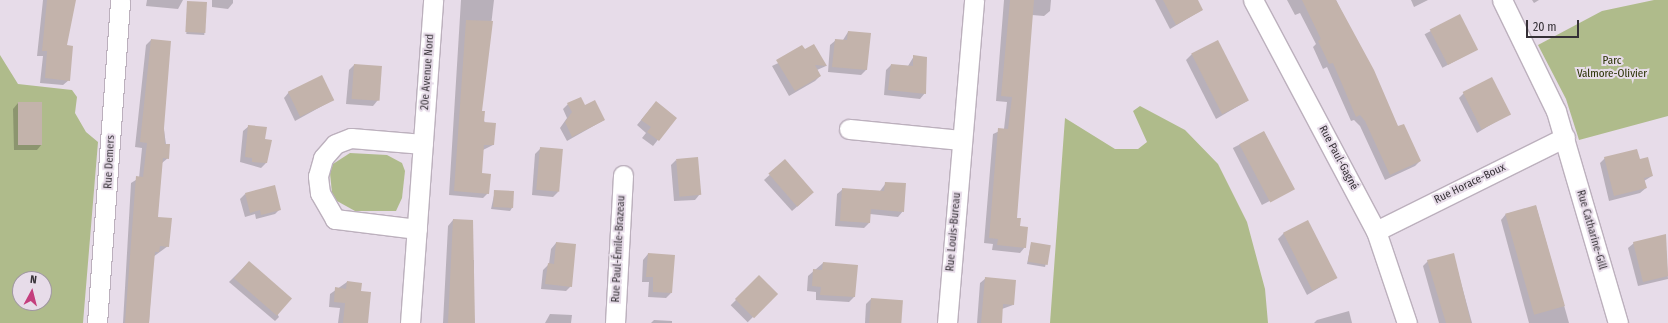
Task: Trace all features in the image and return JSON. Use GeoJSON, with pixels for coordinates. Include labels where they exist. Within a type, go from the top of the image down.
{"type":"FeatureCollection","features":[{"type":"Feature","properties":{"kind":"street","name":"Rue Demers"},"geometry":{"type":"LineString","coordinates":[[98,323],[120,0]]}},
{"type":"Feature","properties":{"kind":"street","name":"20e Avenue Nord"},"geometry":{"type":"LineString","coordinates":[[410,323],[433,0]]}},
{"type":"Feature","properties":{"kind":"street","name":"Rue Louis-Bureau"},"geometry":{"type":"LineString","coordinates":[[947,323],[961,140],[974,0]]}},
{"type":"Feature","properties":{"kind":"street","name":"Rue Paul-Gagné"},"geometry":{"type":"LineString","coordinates":[[1252,0],[1376,231],[1407,323]]}},
{"type":"Feature","properties":{"kind":"street","name":"Rue Catharine-Gill"},"geometry":{"type":"LineString","coordinates":[[1502,0],[1547,88],[1565,137],[1618,323]]}},
{"type":"Feature","properties":{"kind":"street"},"geometry":{"type":"LineString","coordinates":[[849,129],[961,140]]}},
{"type":"Feature","properties":{"kind":"street","name":"Rue Horace-Boux"},"geometry":{"type":"LineString","coordinates":[[1376,231],[1565,137]]}},
{"type":"Feature","properties":{"kind":"street"},"geometry":{"type":"LineString","coordinates":[[416,228],[335,219],[320,193],[318,176],[327,153],[335,144],[351,138],[423,144]]}},
{"type":"Feature","properties":{"kind":"street","name":"Rue Paul-Émile-Brazeau"},"geometry":{"type":"LineString","coordinates":[[615,323],[623,175]]}},
{"type":"Feature","properties":{"kind":"green space","name":"Parc Valmore-Olivier"},"geometry":{"type":"Polygon","coordinates":[[[1654,0],[1668,0],[1668,116],[1579,140],[1566,99],[1538,45],[1602,11],[1654,0]]]}},
{"type":"Feature","properties":{"kind":"green space"},"geometry":{"type":"Polygon","coordinates":[[[0,55],[18,84],[72,90],[77,97],[75,113],[86,132],[98,142],[83,323],[0,323],[0,55]]]}},
{"type":"Feature","properties":{"kind":"green space"},"geometry":{"type":"Polygon","coordinates":[[[1140,106],[1185,130],[1218,164],[1247,222],[1265,289],[1268,323],[1050,323],[1065,118],[1115,149],[1138,149],[1147,142],[1133,111],[1140,106]]]}},
{"type":"Feature","properties":{"kind":"green space"},"geometry":{"type":"Polygon","coordinates":[[[350,153],[387,155],[402,163],[405,171],[402,198],[396,211],[355,211],[337,201],[332,193],[330,173],[333,164],[350,153]]]}},
{"type":"Feature","properties":{"kind":"building"},"geometry":{"type":"Polygon","coordinates":[[[47,0],[76,0],[67,45],[73,46],[70,81],[45,78],[47,51],[42,51],[47,0]]]}},
{"type":"Feature","properties":{"kind":"building"},"geometry":{"type":"Polygon","coordinates":[[[1010,0],[1034,0],[1017,218],[1021,218],[1020,226],[1028,227],[1026,248],[997,245],[998,239],[989,238],[998,128],[1008,129],[1012,97],[1001,96],[1010,0]]]}},
{"type":"Feature","properties":{"kind":"building"},"geometry":{"type":"Polygon","coordinates":[[[1163,0],[1198,0],[1203,10],[1176,25],[1163,0]]]}},
{"type":"Feature","properties":{"kind":"building"},"geometry":{"type":"Polygon","coordinates":[[[1302,0],[1336,0],[1374,70],[1398,126],[1404,124],[1421,161],[1390,175],[1365,121],[1360,115],[1356,117],[1333,63],[1329,64],[1318,41],[1321,39],[1302,0]]]}},
{"type":"Feature","properties":{"kind":"building"},"geometry":{"type":"Polygon","coordinates":[[[187,1],[207,2],[205,33],[185,32],[187,1]]]}},
{"type":"Feature","properties":{"kind":"building"},"geometry":{"type":"Polygon","coordinates":[[[1460,14],[1478,50],[1448,65],[1430,29],[1460,14]]]}},
{"type":"Feature","properties":{"kind":"building"},"geometry":{"type":"Polygon","coordinates":[[[466,20],[493,21],[482,111],[485,111],[484,122],[496,123],[494,145],[484,145],[482,173],[491,174],[489,194],[454,191],[466,20]]]}},
{"type":"Feature","properties":{"kind":"building"},"geometry":{"type":"Polygon","coordinates":[[[848,31],[871,33],[867,70],[832,67],[835,39],[847,40],[848,31]]]}},
{"type":"Feature","properties":{"kind":"building"},"geometry":{"type":"Polygon","coordinates":[[[151,39],[171,41],[164,128],[165,144],[170,144],[169,159],[163,158],[158,217],[172,218],[169,247],[160,246],[159,252],[155,252],[149,323],[125,323],[136,176],[143,177],[147,143],[140,142],[151,39]]]}},
{"type":"Feature","properties":{"kind":"building"},"geometry":{"type":"Polygon","coordinates":[[[1218,40],[1249,101],[1222,114],[1191,54],[1218,40]]]}},
{"type":"Feature","properties":{"kind":"building"},"geometry":{"type":"Polygon","coordinates":[[[814,44],[827,66],[815,65],[821,76],[795,91],[776,60],[802,45],[805,49],[814,44]]]}},
{"type":"Feature","properties":{"kind":"building"},"geometry":{"type":"Polygon","coordinates":[[[913,55],[927,57],[926,94],[888,90],[891,64],[913,66],[913,55]]]}},
{"type":"Feature","properties":{"kind":"building"},"geometry":{"type":"Polygon","coordinates":[[[354,64],[382,66],[379,101],[352,99],[354,64]]]}},
{"type":"Feature","properties":{"kind":"building"},"geometry":{"type":"Polygon","coordinates":[[[322,75],[334,100],[300,117],[288,92],[322,75]]]}},
{"type":"Feature","properties":{"kind":"building"},"geometry":{"type":"Polygon","coordinates":[[[1492,77],[1511,114],[1482,129],[1463,92],[1492,77]]]}},
{"type":"Feature","properties":{"kind":"building"},"geometry":{"type":"Polygon","coordinates":[[[581,97],[585,105],[595,100],[605,120],[572,137],[565,122],[572,112],[567,103],[581,97]]]}},
{"type":"Feature","properties":{"kind":"building"},"geometry":{"type":"Polygon","coordinates":[[[656,101],[677,118],[659,141],[647,132],[651,127],[641,120],[656,101]]]}},
{"type":"Feature","properties":{"kind":"building"},"geometry":{"type":"Polygon","coordinates":[[[18,102],[42,102],[42,145],[18,145],[18,102]]]}},
{"type":"Feature","properties":{"kind":"building"},"geometry":{"type":"Polygon","coordinates":[[[248,125],[267,127],[265,139],[272,140],[267,163],[252,162],[252,158],[245,157],[248,125]]]}},
{"type":"Feature","properties":{"kind":"building"},"geometry":{"type":"Polygon","coordinates":[[[1264,131],[1295,189],[1270,202],[1239,144],[1264,131]]]}},
{"type":"Feature","properties":{"kind":"building"},"geometry":{"type":"Polygon","coordinates":[[[540,147],[563,149],[559,192],[536,190],[540,147]]]}},
{"type":"Feature","properties":{"kind":"building"},"geometry":{"type":"Polygon","coordinates":[[[1637,149],[1640,159],[1648,157],[1653,176],[1644,178],[1647,188],[1614,196],[1604,157],[1637,149]]]}},
{"type":"Feature","properties":{"kind":"building"},"geometry":{"type":"Polygon","coordinates":[[[698,157],[701,195],[679,197],[676,159],[698,157]]]}},
{"type":"Feature","properties":{"kind":"building"},"geometry":{"type":"Polygon","coordinates":[[[785,159],[814,192],[797,207],[768,173],[785,159]]]}},
{"type":"Feature","properties":{"kind":"building"},"geometry":{"type":"Polygon","coordinates":[[[885,182],[906,183],[904,212],[871,209],[870,223],[840,221],[842,188],[884,191],[885,182]]]}},
{"type":"Feature","properties":{"kind":"building"},"geometry":{"type":"Polygon","coordinates":[[[275,185],[281,210],[261,215],[260,210],[250,213],[245,193],[275,185]]]}},
{"type":"Feature","properties":{"kind":"building"},"geometry":{"type":"Polygon","coordinates":[[[494,190],[514,191],[513,208],[493,207],[494,190]]]}},
{"type":"Feature","properties":{"kind":"building"},"geometry":{"type":"Polygon","coordinates":[[[1536,205],[1565,306],[1534,315],[1505,214],[1536,205]]]}},
{"type":"Feature","properties":{"kind":"building"},"geometry":{"type":"Polygon","coordinates":[[[453,219],[473,220],[475,323],[448,323],[453,219]]]}},
{"type":"Feature","properties":{"kind":"building"},"geometry":{"type":"Polygon","coordinates":[[[1308,220],[1338,278],[1313,291],[1283,233],[1308,220]]]}},
{"type":"Feature","properties":{"kind":"building"},"geometry":{"type":"Polygon","coordinates":[[[1666,234],[1668,276],[1643,282],[1633,242],[1666,234]]]}},
{"type":"Feature","properties":{"kind":"building"},"geometry":{"type":"Polygon","coordinates":[[[556,242],[576,244],[572,287],[545,284],[548,263],[554,264],[556,242]]]}},
{"type":"Feature","properties":{"kind":"building"},"geometry":{"type":"Polygon","coordinates":[[[1031,242],[1051,245],[1048,265],[1028,262],[1031,242]]]}},
{"type":"Feature","properties":{"kind":"building"},"geometry":{"type":"Polygon","coordinates":[[[648,253],[675,255],[672,293],[653,292],[653,277],[646,277],[648,253]]]}},
{"type":"Feature","properties":{"kind":"building"},"geometry":{"type":"Polygon","coordinates":[[[1454,253],[1471,323],[1446,323],[1427,260],[1454,253]]]}},
{"type":"Feature","properties":{"kind":"building"},"geometry":{"type":"Polygon","coordinates":[[[249,261],[292,298],[277,316],[234,278],[249,261]]]}},
{"type":"Feature","properties":{"kind":"building"},"geometry":{"type":"Polygon","coordinates":[[[823,262],[858,265],[855,297],[820,295],[821,287],[812,286],[813,269],[822,270],[823,262]]]}},
{"type":"Feature","properties":{"kind":"building"},"geometry":{"type":"Polygon","coordinates":[[[759,275],[778,294],[754,318],[735,299],[759,275]]]}},
{"type":"Feature","properties":{"kind":"building"},"geometry":{"type":"Polygon","coordinates":[[[985,277],[1016,280],[1014,305],[1003,304],[1002,323],[981,323],[985,277]]]}},
{"type":"Feature","properties":{"kind":"building"},"geometry":{"type":"Polygon","coordinates":[[[347,281],[362,283],[361,291],[371,292],[368,323],[343,323],[345,303],[334,302],[335,287],[346,289],[347,281]]]}},
{"type":"Feature","properties":{"kind":"building"},"geometry":{"type":"Polygon","coordinates":[[[871,298],[903,300],[901,323],[869,323],[871,298]]]}}]}
